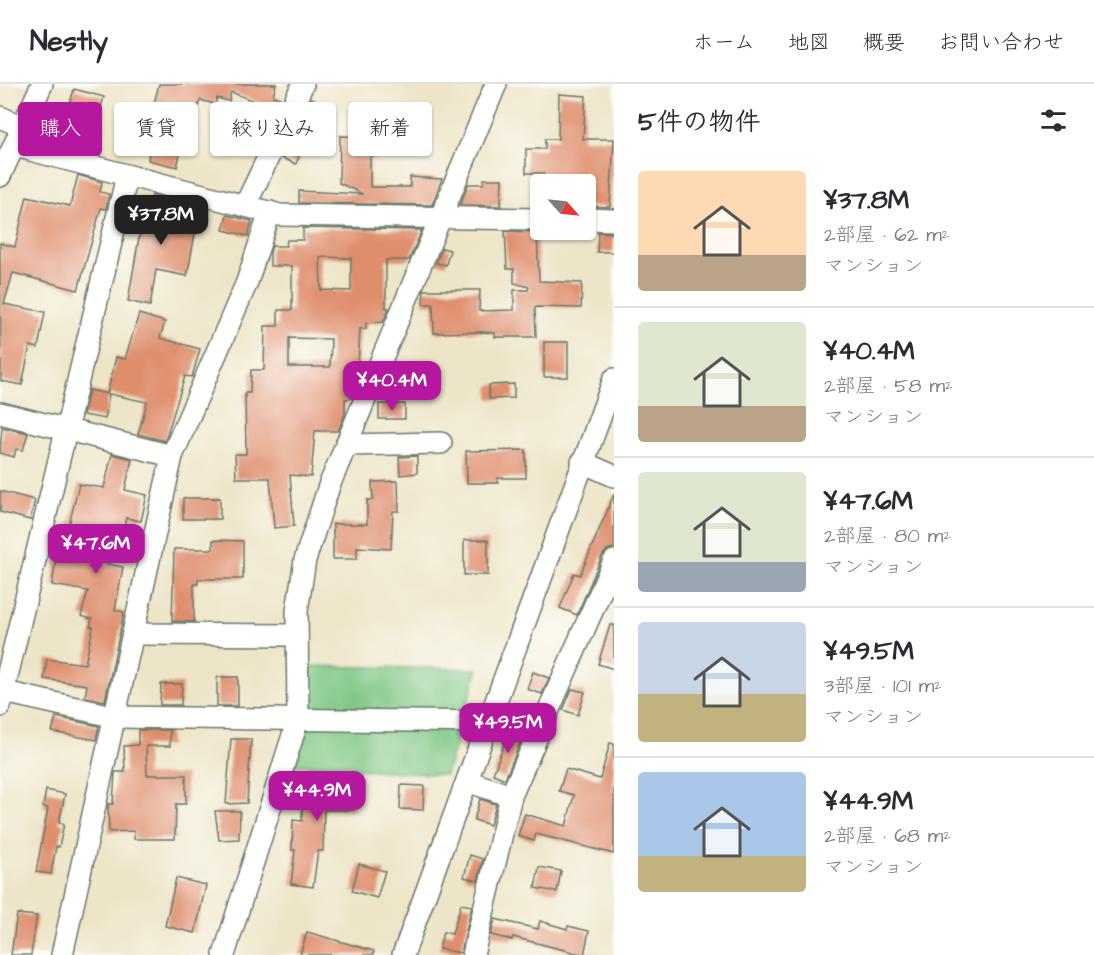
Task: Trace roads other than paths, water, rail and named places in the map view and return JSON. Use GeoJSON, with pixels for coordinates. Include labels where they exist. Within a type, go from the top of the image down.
{"type":"FeatureCollection","features":[{"type":"Feature","properties":{"kind":"street"},"geometry":{"type":"LineString","coordinates":[[34,102],[42,84]]}},
{"type":"Feature","properties":{"kind":"street"},"geometry":{"type":"LineString","coordinates":[[245,206],[303,84]]}},
{"type":"Feature","properties":{"kind":"street"},"geometry":{"type":"LineString","coordinates":[[224,955],[298,719],[297,611],[304,560],[329,486],[496,84]]}},
{"type":"Feature","properties":{"kind":"street"},"geometry":{"type":"LineString","coordinates":[[0,117],[18,124]]}},
{"type":"Feature","properties":{"kind":"street"},"geometry":{"type":"LineString","coordinates":[[0,176],[18,138]]}},
{"type":"Feature","properties":{"kind":"street"},"geometry":{"type":"LineString","coordinates":[[15,146],[280,215],[530,219]]}},
{"type":"Feature","properties":{"kind":"street"},"geometry":{"type":"LineString","coordinates":[[128,176],[1,696],[116,717],[488,722]]}},
{"type":"Feature","properties":{"kind":"street"},"geometry":{"type":"LineString","coordinates":[[62,955],[172,456],[247,282],[270,212]]}},
{"type":"Feature","properties":{"kind":"street"},"geometry":{"type":"LineString","coordinates":[[596,219],[614,220]]}},
{"type":"Feature","properties":{"kind":"street"},"geometry":{"type":"LineString","coordinates":[[403,955],[614,379]]}},
{"type":"Feature","properties":{"kind":"street"},"geometry":{"type":"LineString","coordinates":[[0,413],[172,456]]}},
{"type":"Feature","properties":{"kind":"street"},"geometry":{"type":"LineString","coordinates":[[346,445],[441,442]]}},
{"type":"Feature","properties":{"kind":"street"},"geometry":{"type":"LineString","coordinates":[[582,462],[614,476]]}},
{"type":"Feature","properties":{"kind":"street"},"geometry":{"type":"LineString","coordinates":[[473,955],[511,796],[614,561]]}},
{"type":"Feature","properties":{"kind":"street"},"geometry":{"type":"LineString","coordinates":[[134,634],[297,635]]}},
{"type":"Feature","properties":{"kind":"street"},"geometry":{"type":"LineString","coordinates":[[466,781],[511,796]]}}]}
